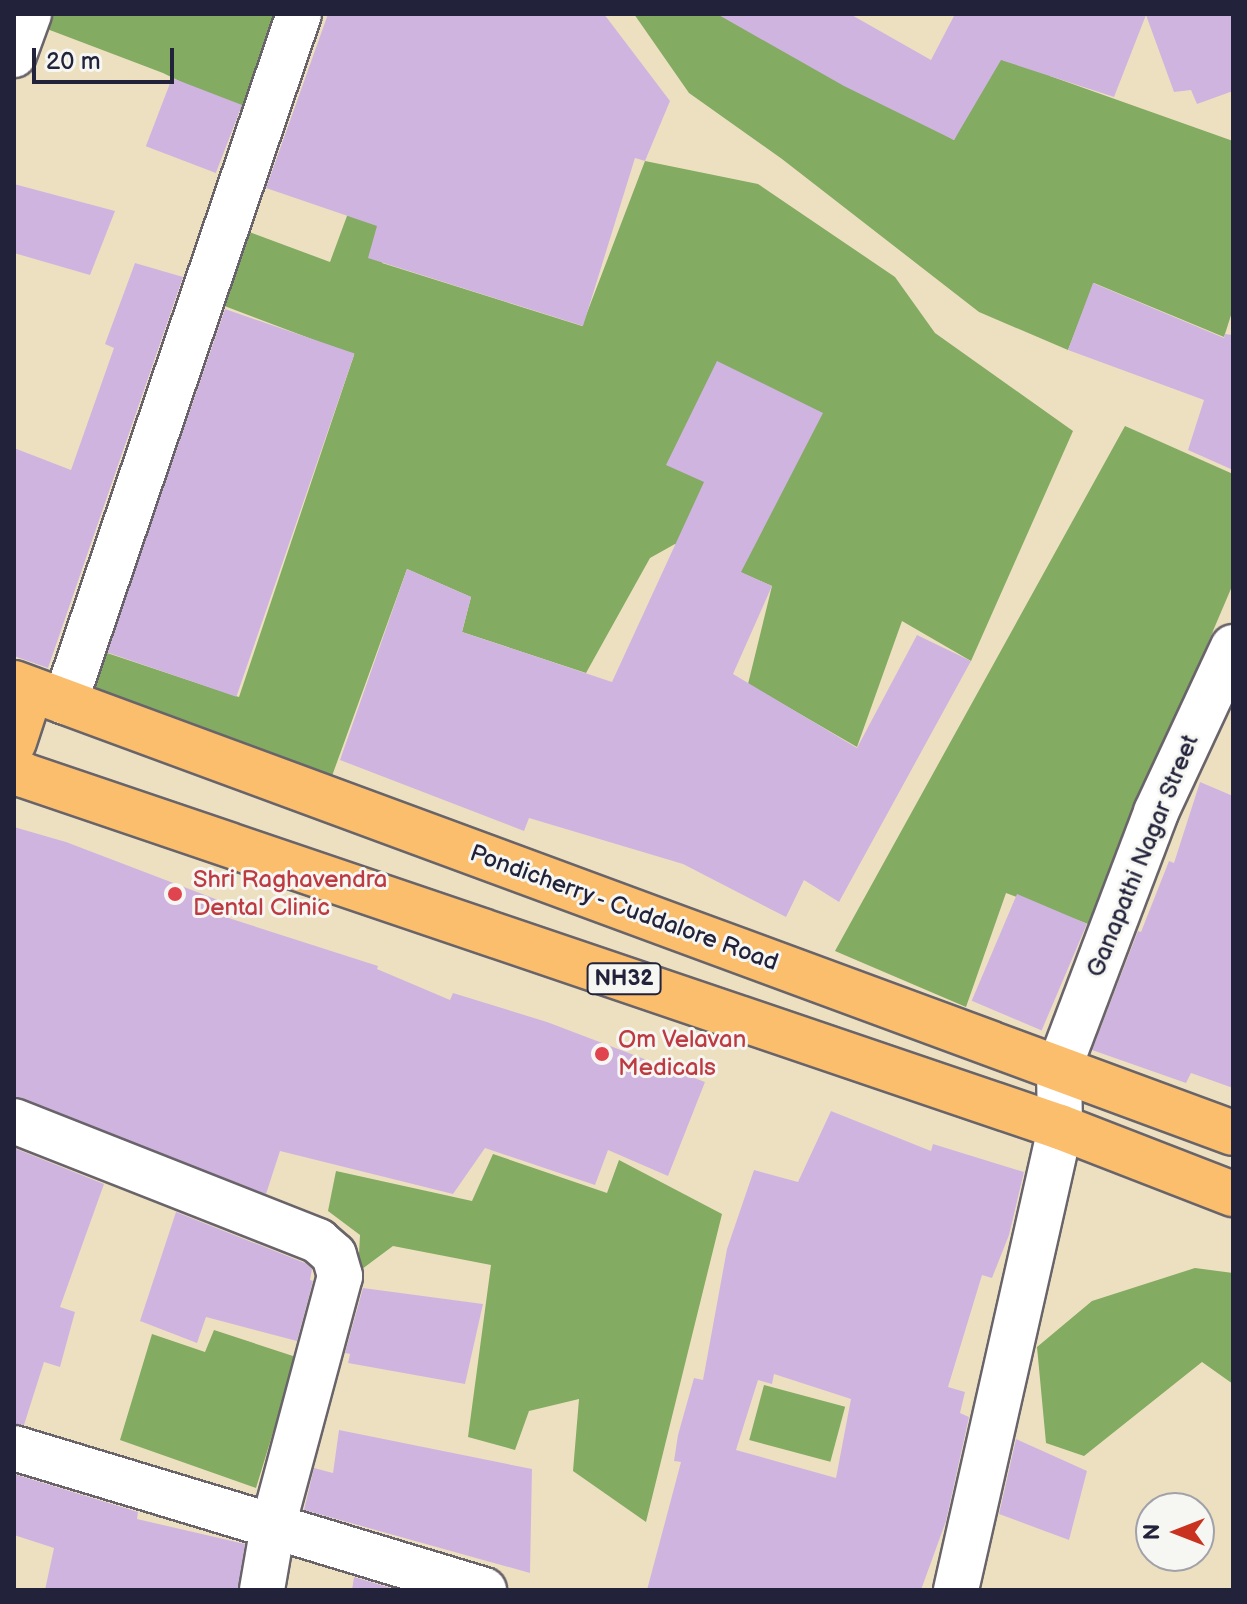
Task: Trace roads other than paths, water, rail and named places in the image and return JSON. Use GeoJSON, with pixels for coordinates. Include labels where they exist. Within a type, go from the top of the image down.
{"type":"FeatureCollection","features":[{"type":"Feature","properties":{"kind":"highway"},"geometry":{"type":"LineString","coordinates":[[16,771],[37,692]]}},
{"type":"Feature","properties":{"kind":"highway","name":"Pondicherry - Cuddalore Road"},"geometry":{"type":"LineString","coordinates":[[37,692],[1233,1133]]}},
{"type":"Feature","properties":{"kind":"highway","name":"NH32"},"geometry":{"type":"LineString","coordinates":[[16,771],[1060,1127],[1233,1194]]}},
{"type":"Feature","properties":{"kind":"street"},"geometry":{"type":"LineString","coordinates":[[14,55],[29,14]]}},
{"type":"Feature","properties":{"kind":"street"},"geometry":{"type":"LineString","coordinates":[[37,692],[299,14]]}},
{"type":"Feature","properties":{"kind":"street","name":"Ganapathi Nagar Street"},"geometry":{"type":"LineString","coordinates":[[1059,1068],[1156,812],[1233,647]]}},
{"type":"Feature","properties":{"kind":"street"},"geometry":{"type":"LineString","coordinates":[[956,1590],[1060,1127],[1059,1068]]}},
{"type":"Feature","properties":{"kind":"street"},"geometry":{"type":"LineString","coordinates":[[14,1121],[318,1241],[334,1255],[340,1276],[273,1526],[262,1590]]}},
{"type":"Feature","properties":{"kind":"street"},"geometry":{"type":"LineString","coordinates":[[14,1448],[484,1590]]}},
{"type":"Feature","properties":{"kind":"place","name":"Shri Raghavendra Dental Clinic"},"geometry":{"type":"Point","coordinates":[175,894]}},
{"type":"Feature","properties":{"kind":"place","name":"Om Velavan Medicals"},"geometry":{"type":"Point","coordinates":[602,1054]}}]}
